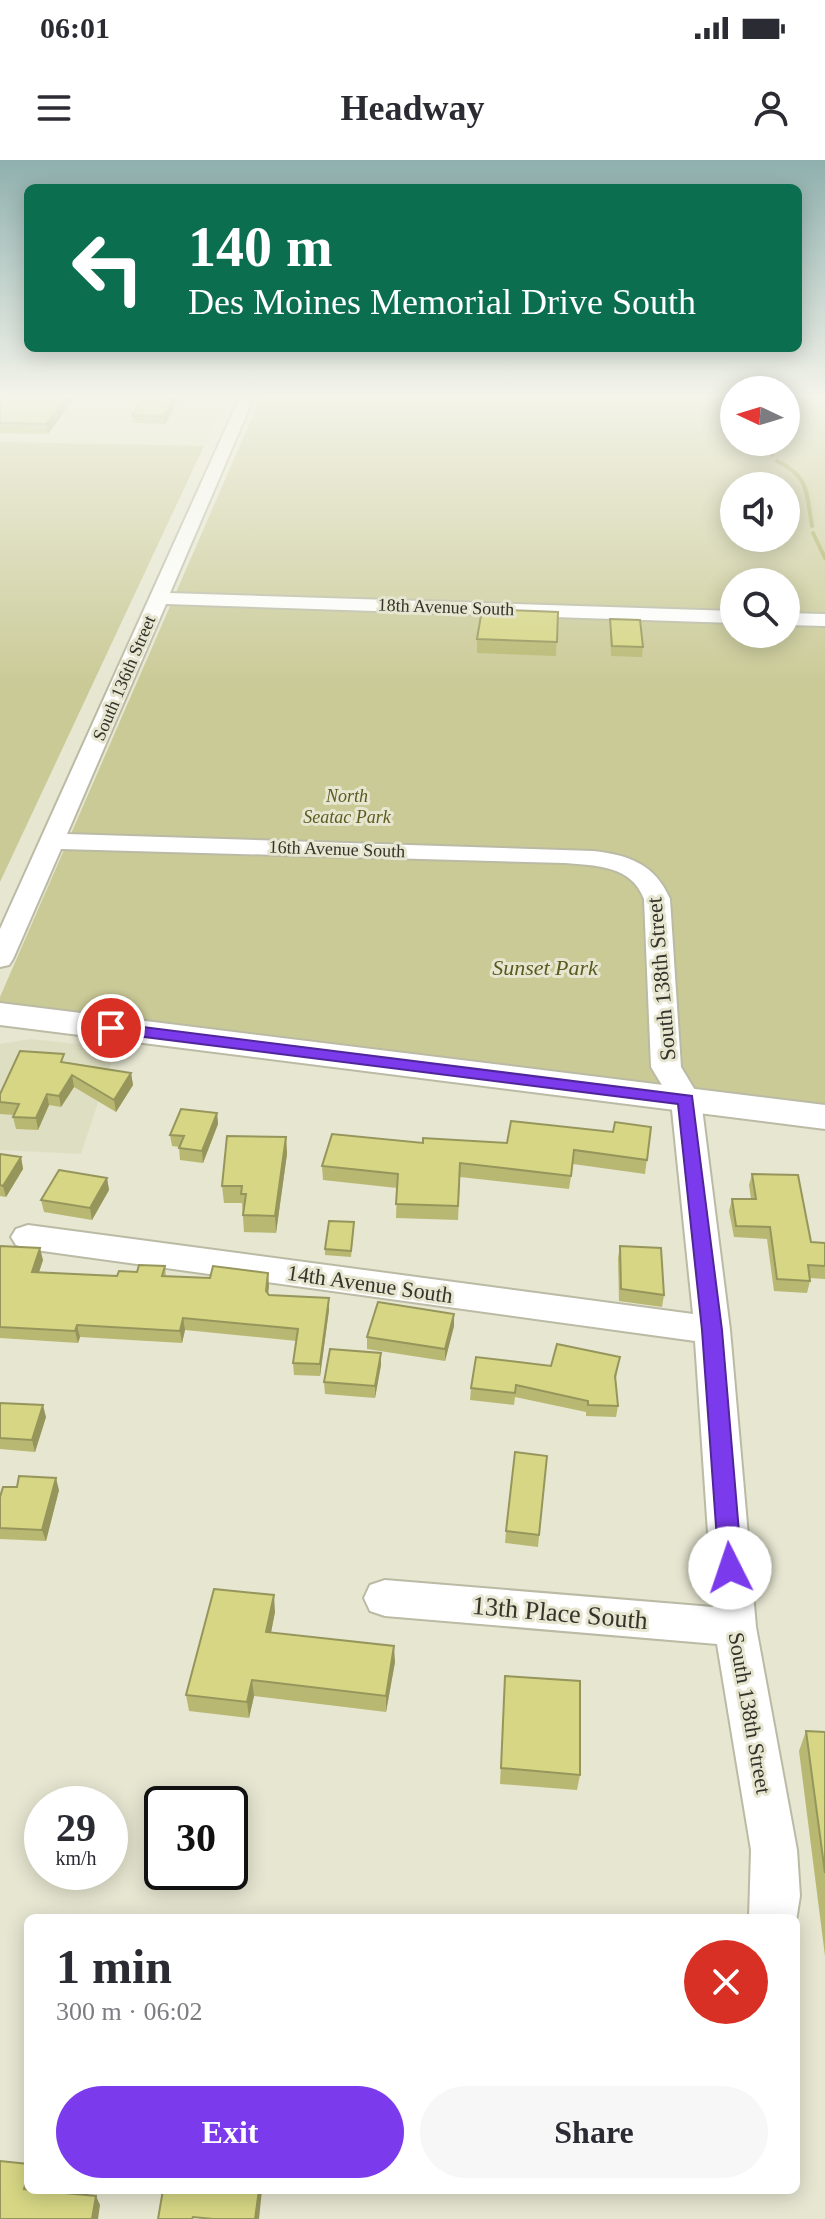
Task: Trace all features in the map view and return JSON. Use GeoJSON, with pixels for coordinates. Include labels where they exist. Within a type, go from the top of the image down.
{"type":"FeatureCollection","features":[{"type":"Feature","properties":{"kind":"main road"},"geometry":{"type":"LineString","coordinates":[[0,1014],[825,1117]]}},
{"type":"Feature","properties":{"kind":"street","name":"South 136th Street"},"geometry":{"type":"LineString","coordinates":[[0,959],[204,493]]}},
{"type":"Feature","properties":{"kind":"street","name":"18th Avenue South"},"geometry":{"type":"LineString","coordinates":[[158,598],[720,617]]}},
{"type":"Feature","properties":{"kind":"street"},"geometry":{"type":"LineString","coordinates":[[800,619],[825,620]]}},
{"type":"Feature","properties":{"kind":"street","name":"16th Avenue South"},"geometry":{"type":"LineString","coordinates":[[52,841],[565,856],[621,862]]}},
{"type":"Feature","properties":{"kind":"street","name":"South 138th Street"},"geometry":{"type":"LineString","coordinates":[[621,862],[649,880],[657,899],[666,1067],[686,1100],[712,1330],[735,1627],[774,1850],[774,1914]]}},
{"type":"Feature","properties":{"kind":"street","name":"14th Avenue South"},"geometry":{"type":"LineString","coordinates":[[28,1237],[712,1330]]}},
{"type":"Feature","properties":{"kind":"street","name":"13th Place South"},"geometry":{"type":"LineString","coordinates":[[385,1598],[735,1627]]}},
{"type":"Feature","properties":{"kind":"shaded area"},"geometry":{"type":"Polygon","coordinates":[[[30,1039],[116,1048],[81,1154],[0,1150],[0,1044],[30,1039]]]}},
{"type":"Feature","properties":{"kind":"green space"},"geometry":{"type":"Polygon","coordinates":[[[0,493],[182,493],[0,882],[0,493]]]}},
{"type":"Feature","properties":{"kind":"green space","name":"North Seatac Park"},"geometry":{"type":"Polygon","coordinates":[[[219,493],[720,493],[720,552],[800,552],[800,493],[825,493],[825,1107],[0,1007],[0,997],[219,493]]]}},
{"type":"Feature","properties":{"kind":"building"},"geometry":{"type":"Polygon","coordinates":[[[482,609],[558,612],[557,642],[477,639],[482,609]]]}},
{"type":"Feature","properties":{"kind":"building"},"geometry":{"type":"Polygon","coordinates":[[[610,619],[640,620],[643,647],[612,646],[610,619]]]}},
{"type":"Feature","properties":{"kind":"building"},"geometry":{"type":"Polygon","coordinates":[[[20,1051],[64,1054],[61,1062],[131,1073],[114,1100],[72,1075],[59,1096],[47,1094],[36,1118],[13,1117],[19,1104],[0,1102],[0,1094],[20,1051]]]}},
{"type":"Feature","properties":{"kind":"building"},"geometry":{"type":"Polygon","coordinates":[[[181,1109],[217,1113],[202,1151],[179,1148],[184,1136],[170,1135],[181,1109]]]}},
{"type":"Feature","properties":{"kind":"building"},"geometry":{"type":"Polygon","coordinates":[[[511,1121],[613,1132],[615,1122],[651,1127],[647,1160],[574,1150],[571,1176],[460,1163],[458,1206],[396,1204],[398,1174],[322,1166],[332,1134],[423,1143],[423,1138],[507,1143],[511,1121]]]}},
{"type":"Feature","properties":{"kind":"building"},"geometry":{"type":"Polygon","coordinates":[[[227,1136],[286,1137],[275,1216],[243,1215],[246,1194],[241,1194],[242,1186],[222,1186],[227,1136]]]}},
{"type":"Feature","properties":{"kind":"building"},"geometry":{"type":"Polygon","coordinates":[[[0,1154],[21,1157],[3,1186],[0,1185],[0,1154]]]}},
{"type":"Feature","properties":{"kind":"building"},"geometry":{"type":"Polygon","coordinates":[[[59,1170],[107,1178],[90,1208],[41,1200],[59,1170]]]}},
{"type":"Feature","properties":{"kind":"building"},"geometry":{"type":"Polygon","coordinates":[[[752,1174],[798,1175],[811,1242],[825,1243],[825,1266],[808,1265],[810,1281],[777,1279],[770,1227],[736,1226],[732,1199],[756,1199],[752,1174]]]}},
{"type":"Feature","properties":{"kind":"building"},"geometry":{"type":"Polygon","coordinates":[[[329,1221],[354,1222],[351,1251],[325,1249],[329,1221]]]}},
{"type":"Feature","properties":{"kind":"building"},"geometry":{"type":"Polygon","coordinates":[[[0,1246],[40,1248],[32,1272],[117,1276],[119,1271],[137,1272],[139,1265],[165,1266],[162,1276],[210,1278],[213,1266],[268,1273],[266,1291],[269,1295],[329,1298],[320,1364],[293,1363],[298,1329],[183,1318],[180,1331],[77,1325],[75,1331],[0,1327],[0,1246]]]}},
{"type":"Feature","properties":{"kind":"building"},"geometry":{"type":"Polygon","coordinates":[[[620,1246],[661,1248],[664,1295],[621,1289],[620,1246]]]}},
{"type":"Feature","properties":{"kind":"building"},"geometry":{"type":"Polygon","coordinates":[[[378,1302],[454,1314],[445,1349],[367,1337],[378,1302]]]}},
{"type":"Feature","properties":{"kind":"building"},"geometry":{"type":"Polygon","coordinates":[[[557,1344],[620,1357],[615,1376],[618,1406],[588,1405],[588,1401],[516,1385],[515,1393],[471,1388],[476,1357],[551,1366],[557,1344]]]}},
{"type":"Feature","properties":{"kind":"building"},"geometry":{"type":"Polygon","coordinates":[[[330,1349],[381,1353],[375,1386],[324,1382],[330,1349]]]}},
{"type":"Feature","properties":{"kind":"building"},"geometry":{"type":"Polygon","coordinates":[[[0,1403],[43,1405],[32,1440],[0,1438],[0,1403]]]}},
{"type":"Feature","properties":{"kind":"building"},"geometry":{"type":"Polygon","coordinates":[[[515,1452],[547,1456],[539,1535],[506,1531],[515,1452]]]}},
{"type":"Feature","properties":{"kind":"building"},"geometry":{"type":"Polygon","coordinates":[[[19,1476],[56,1478],[42,1530],[0,1528],[3,1487],[17,1487],[19,1476]]]}},
{"type":"Feature","properties":{"kind":"building"},"geometry":{"type":"Polygon","coordinates":[[[214,1589],[274,1595],[266,1632],[394,1646],[386,1696],[252,1680],[247,1702],[186,1695],[214,1589]]]}},
{"type":"Feature","properties":{"kind":"building"},"geometry":{"type":"Polygon","coordinates":[[[505,1676],[580,1681],[580,1775],[501,1768],[505,1676]]]}},
{"type":"Feature","properties":{"kind":"building"},"geometry":{"type":"Polygon","coordinates":[[[806,1731],[825,1732],[825,1873],[806,1731]]]}},
{"type":"Feature","properties":{"kind":"building"},"geometry":{"type":"Polygon","coordinates":[[[0,2161],[24,2164],[24,2194],[96,2196],[92,2219],[0,2219],[0,2161]]]}},
{"type":"Feature","properties":{"kind":"building"},"geometry":{"type":"Polygon","coordinates":[[[162,2194],[258,2194],[255,2219],[158,2219],[162,2194]]]}},
{"type":"Feature","properties":{"kind":"waterway"},"geometry":{"type":"LineString","coordinates":[[807,493],[812,526]]}},
{"type":"Feature","properties":{"kind":"waterway"},"geometry":{"type":"LineString","coordinates":[[813,533],[825,558]]}},
{"type":"Feature","properties":{"kind":"route"},"geometry":{"type":"LineString","coordinates":[[111,1028],[686,1100],[712,1330],[730,1568]]}},
{"type":"Feature","properties":{"kind":"park label","name":"Sunset Park"},"geometry":{"type":"Point","coordinates":[545,967]}}]}
